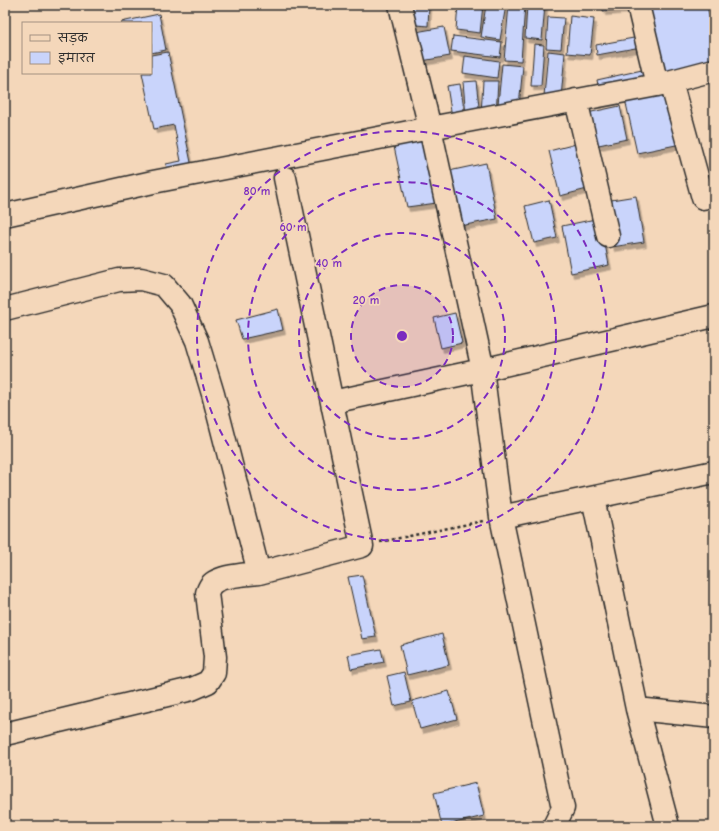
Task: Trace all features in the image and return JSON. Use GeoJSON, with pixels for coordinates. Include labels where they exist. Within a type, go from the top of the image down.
{"type":"FeatureCollection","features":[{"type":"Feature","properties":{"kind":"street"},"geometry":{"type":"LineString","coordinates":[[400,5],[430,128],[481,361],[501,517],[563,808],[554,826]]}},
{"type":"Feature","properties":{"kind":"street"},"geometry":{"type":"LineString","coordinates":[[638,5],[703,198]]}},
{"type":"Feature","properties":{"kind":"street"},"geometry":{"type":"LineString","coordinates":[[5,215],[153,182],[664,83],[714,70]]}},
{"type":"Feature","properties":{"kind":"street"},"geometry":{"type":"LineString","coordinates":[[576,100],[608,236]]}},
{"type":"Feature","properties":{"kind":"street"},"geometry":{"type":"LineString","coordinates":[[5,734],[192,688],[208,682],[214,672],[214,657],[207,593],[211,584],[219,579],[259,573],[362,546],[285,178]]}},
{"type":"Feature","properties":{"kind":"street"},"geometry":{"type":"LineString","coordinates":[[5,309],[119,280],[141,279],[164,285],[180,304],[197,341],[213,394],[259,573]]}},
{"type":"Feature","properties":{"kind":"street"},"geometry":{"type":"LineString","coordinates":[[332,402],[482,370],[714,316]]}},
{"type":"Feature","properties":{"kind":"street"},"geometry":{"type":"LineString","coordinates":[[501,517],[714,472]]}},
{"type":"Feature","properties":{"kind":"street"},"geometry":{"type":"LineString","coordinates":[[593,498],[638,709],[668,826]]}},
{"type":"Feature","properties":{"kind":"street"},"geometry":{"type":"LineString","coordinates":[[638,709],[714,717]]}},
{"type":"Feature","properties":{"kind":"path"},"geometry":{"type":"LineString","coordinates":[[362,546],[501,517]]}},
{"type":"Feature","properties":{"kind":"building"},"geometry":{"type":"Polygon","coordinates":[[[406,5],[429,5],[428,26],[405,24],[406,5]]]}},
{"type":"Feature","properties":{"kind":"building"},"geometry":{"type":"Polygon","coordinates":[[[458,5],[483,5],[480,33],[456,30],[458,5]]]}},
{"type":"Feature","properties":{"kind":"building"},"geometry":{"type":"Polygon","coordinates":[[[486,5],[506,5],[500,40],[481,37],[486,5]]]}},
{"type":"Feature","properties":{"kind":"building"},"geometry":{"type":"Polygon","coordinates":[[[509,5],[525,5],[521,61],[504,60],[509,5]]]}},
{"type":"Feature","properties":{"kind":"building"},"geometry":{"type":"Polygon","coordinates":[[[527,5],[545,5],[542,40],[525,38],[527,5]]]}},
{"type":"Feature","properties":{"kind":"building"},"geometry":{"type":"Polygon","coordinates":[[[603,5],[627,5],[627,9],[603,11],[603,5]]]}},
{"type":"Feature","properties":{"kind":"building"},"geometry":{"type":"Polygon","coordinates":[[[645,5],[707,5],[714,37],[714,62],[661,75],[645,5]]]}},
{"type":"Feature","properties":{"kind":"building"},"geometry":{"type":"Polygon","coordinates":[[[159,14],[166,50],[152,53],[152,22],[121,22],[159,14]]]}},
{"type":"Feature","properties":{"kind":"building"},"geometry":{"type":"Polygon","coordinates":[[[570,16],[594,19],[590,55],[567,53],[570,16]]]}},
{"type":"Feature","properties":{"kind":"building"},"geometry":{"type":"Polygon","coordinates":[[[548,17],[564,18],[561,49],[546,48],[548,17]]]}},
{"type":"Feature","properties":{"kind":"building"},"geometry":{"type":"Polygon","coordinates":[[[444,27],[450,56],[416,62],[410,33],[444,27]]]}},
{"type":"Feature","properties":{"kind":"building"},"geometry":{"type":"Polygon","coordinates":[[[453,36],[502,42],[500,57],[451,51],[453,36]]]}},
{"type":"Feature","properties":{"kind":"building"},"geometry":{"type":"Polygon","coordinates":[[[639,37],[641,47],[597,55],[596,45],[639,37]]]}},
{"type":"Feature","properties":{"kind":"building"},"geometry":{"type":"Polygon","coordinates":[[[534,44],[544,45],[541,86],[531,86],[534,44]]]}},
{"type":"Feature","properties":{"kind":"building"},"geometry":{"type":"Polygon","coordinates":[[[548,51],[565,53],[561,98],[544,96],[548,51]]]}},
{"type":"Feature","properties":{"kind":"building"},"geometry":{"type":"Polygon","coordinates":[[[168,52],[193,172],[168,177],[166,164],[181,161],[174,125],[154,129],[142,74],[152,74],[152,55],[168,52]]]}},
{"type":"Feature","properties":{"kind":"building"},"geometry":{"type":"Polygon","coordinates":[[[465,56],[499,61],[497,78],[463,73],[465,56]]]}},
{"type":"Feature","properties":{"kind":"building"},"geometry":{"type":"Polygon","coordinates":[[[502,64],[523,66],[519,106],[498,104],[502,64]]]}},
{"type":"Feature","properties":{"kind":"building"},"geometry":{"type":"Polygon","coordinates":[[[642,70],[645,80],[599,90],[597,80],[642,70]]]}},
{"type":"Feature","properties":{"kind":"building"},"geometry":{"type":"Polygon","coordinates":[[[476,81],[480,115],[466,116],[463,82],[476,81]]]}},
{"type":"Feature","properties":{"kind":"building"},"geometry":{"type":"Polygon","coordinates":[[[483,81],[498,81],[496,115],[481,114],[483,81]]]}},
{"type":"Feature","properties":{"kind":"building"},"geometry":{"type":"Polygon","coordinates":[[[460,84],[465,115],[452,117],[447,86],[460,84]]]}},
{"type":"Feature","properties":{"kind":"building"},"geometry":{"type":"Polygon","coordinates":[[[669,90],[681,144],[637,153],[625,99],[669,90]]]}},
{"type":"Feature","properties":{"kind":"building"},"geometry":{"type":"Polygon","coordinates":[[[620,106],[627,139],[594,146],[587,113],[620,106]]]}},
{"type":"Feature","properties":{"kind":"building"},"geometry":{"type":"Polygon","coordinates":[[[424,138],[437,203],[407,207],[393,142],[424,138]]]}},
{"type":"Feature","properties":{"kind":"building"},"geometry":{"type":"Polygon","coordinates":[[[580,143],[591,188],[560,196],[549,151],[580,143]]]}},
{"type":"Feature","properties":{"kind":"building"},"geometry":{"type":"Polygon","coordinates":[[[486,163],[497,219],[460,226],[449,171],[486,163]]]}},
{"type":"Feature","properties":{"kind":"building"},"geometry":{"type":"Polygon","coordinates":[[[636,196],[644,242],[612,247],[605,201],[636,196]]]}},
{"type":"Feature","properties":{"kind":"building"},"geometry":{"type":"Polygon","coordinates":[[[549,200],[557,238],[534,243],[525,206],[549,200]]]}},
{"type":"Feature","properties":{"kind":"building"},"geometry":{"type":"Polygon","coordinates":[[[600,218],[609,265],[571,273],[562,226],[600,218]]]}},
{"type":"Feature","properties":{"kind":"building"},"geometry":{"type":"Polygon","coordinates":[[[278,309],[283,330],[242,339],[236,320],[278,309]]]}},
{"type":"Feature","properties":{"kind":"building"},"geometry":{"type":"Polygon","coordinates":[[[455,313],[462,343],[441,348],[434,318],[455,313]]]}},
{"type":"Feature","properties":{"kind":"building"},"geometry":{"type":"Polygon","coordinates":[[[362,575],[376,637],[362,639],[348,577],[362,575]]]}},
{"type":"Feature","properties":{"kind":"building"},"geometry":{"type":"Polygon","coordinates":[[[442,634],[449,665],[407,675],[400,645],[442,634]]]}},
{"type":"Feature","properties":{"kind":"building"},"geometry":{"type":"Polygon","coordinates":[[[381,649],[384,662],[351,669],[348,655],[381,649]]]}},
{"type":"Feature","properties":{"kind":"building"},"geometry":{"type":"Polygon","coordinates":[[[404,672],[411,702],[394,706],[387,676],[404,672]]]}},
{"type":"Feature","properties":{"kind":"building"},"geometry":{"type":"Polygon","coordinates":[[[449,691],[457,719],[420,729],[412,701],[449,691]]]}},
{"type":"Feature","properties":{"kind":"building"},"geometry":{"type":"Polygon","coordinates":[[[476,783],[484,816],[442,826],[434,793],[476,783]]]}}]}
